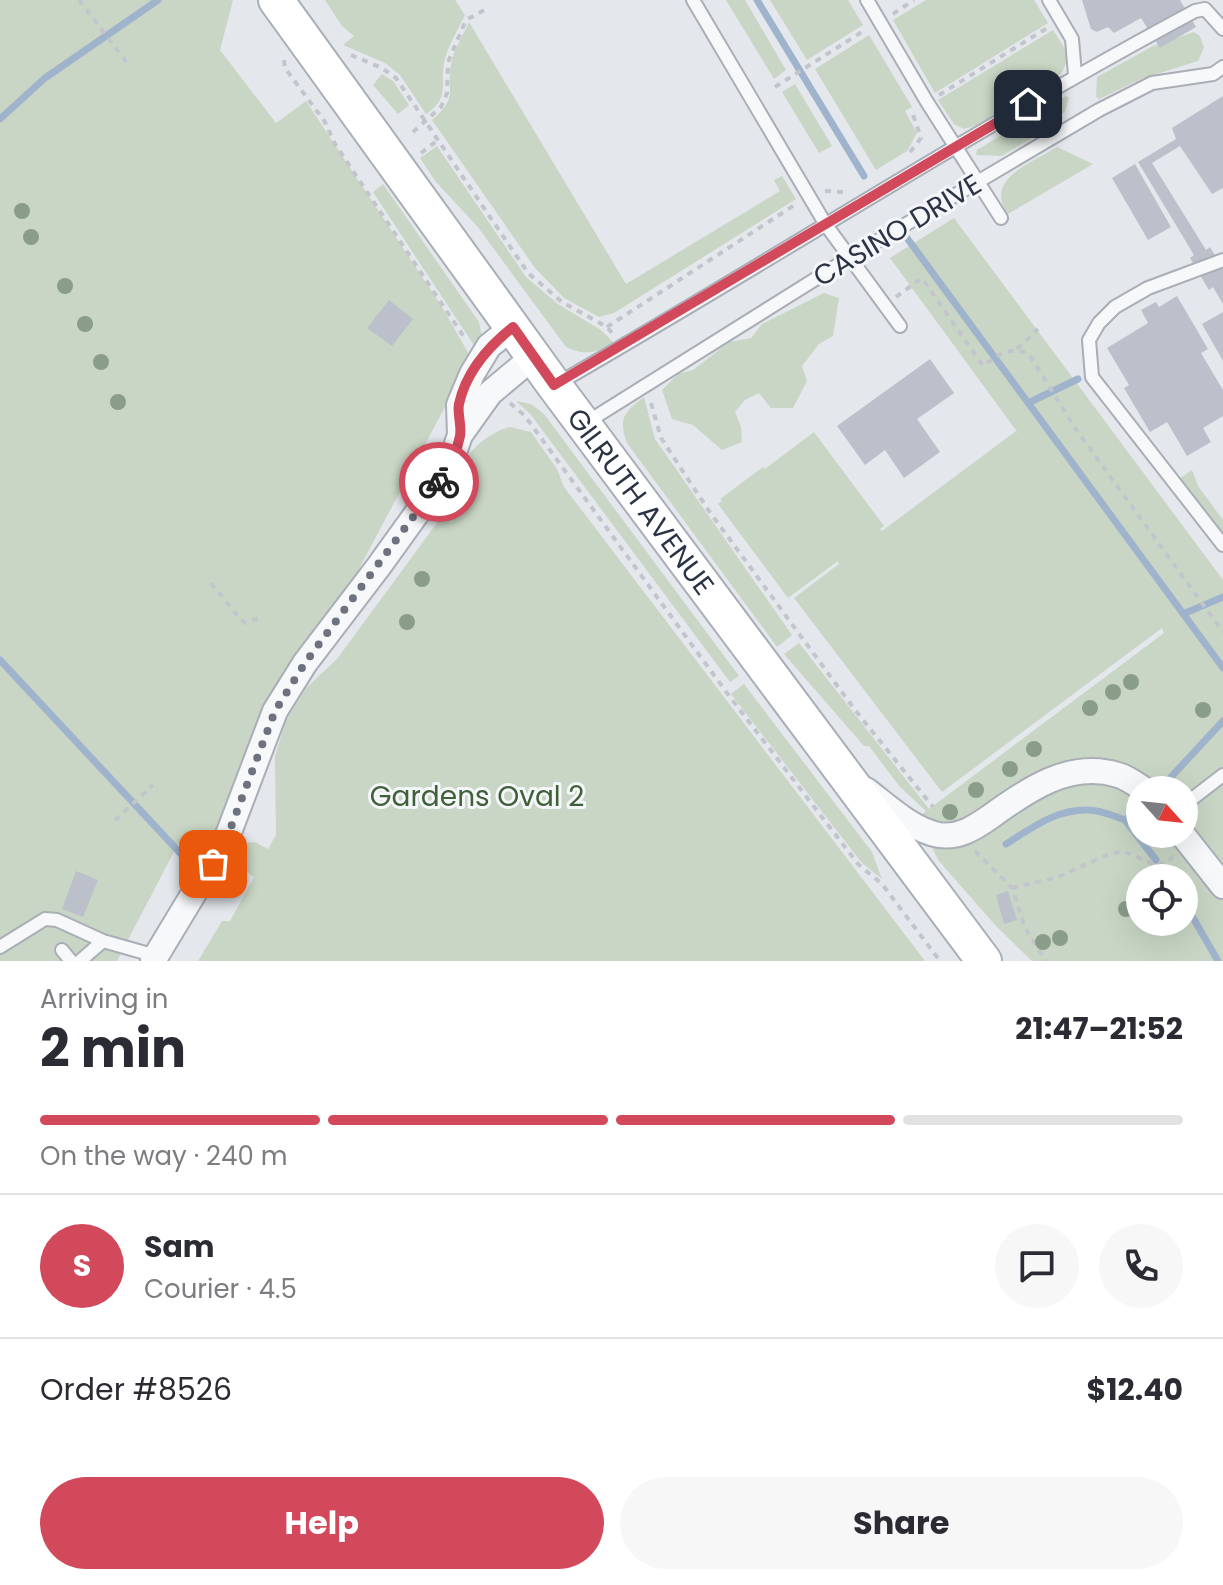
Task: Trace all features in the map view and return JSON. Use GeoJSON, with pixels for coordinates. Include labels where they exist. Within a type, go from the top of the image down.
{"type":"FeatureCollection","features":[{"type":"Feature","properties":{"kind":"street","name":"GILRUTH AVENUE"},"geometry":{"type":"LineString","coordinates":[[276,0],[533,357],[984,961]]}},
{"type":"Feature","properties":{"kind":"street"},"geometry":{"type":"LineString","coordinates":[[460,435],[459,405],[480,361],[489,346],[513,327]]}},
{"type":"Feature","properties":{"kind":"street"},"geometry":{"type":"LineString","coordinates":[[155,958],[226,840],[275,711],[305,663],[448,470],[460,435],[490,393],[533,357]]}},
{"type":"Feature","properties":{"kind":"street"},"geometry":{"type":"LineString","coordinates":[[840,771],[914,825],[938,835],[958,835],[972,830],[1027,791],[1059,776],[1087,770],[1126,779]]}},
{"type":"Feature","properties":{"kind":"street"},"geometry":{"type":"LineString","coordinates":[[1185,848],[1223,886]]}},
{"type":"Feature","properties":{"kind":"lane"},"geometry":{"type":"LineString","coordinates":[[693,0],[808,197],[900,326]]}},
{"type":"Feature","properties":{"kind":"lane"},"geometry":{"type":"LineString","coordinates":[[867,0],[1001,218]]}},
{"type":"Feature","properties":{"kind":"lane"},"geometry":{"type":"LineString","coordinates":[[1049,0],[1072,39],[1075,75]]}},
{"type":"Feature","properties":{"kind":"lane","name":"CASINO DRIVE"},"geometry":{"type":"LineString","coordinates":[[554,385],[1075,75],[1195,11],[1205,9],[1223,29]]}},
{"type":"Feature","properties":{"kind":"lane","name":"CASINO DRIVE"},"geometry":{"type":"LineString","coordinates":[[584,424],[849,258],[1099,110],[1152,83],[1213,74],[1223,67]]}},
{"type":"Feature","properties":{"kind":"lane"},"geometry":{"type":"LineString","coordinates":[[1223,260],[1148,288],[1115,307],[1099,323],[1089,340],[1092,377],[1223,545]]}},
{"type":"Feature","properties":{"kind":"lane"},"geometry":{"type":"LineString","coordinates":[[1198,794],[1223,775]]}},
{"type":"Feature","properties":{"kind":"lane"},"geometry":{"type":"LineString","coordinates":[[0,947],[45,919],[155,958]]}},
{"type":"Feature","properties":{"kind":"lane"},"geometry":{"type":"LineString","coordinates":[[80,961],[103,941]]}},
{"type":"Feature","properties":{"kind":"lane"},"geometry":{"type":"LineString","coordinates":[[62,950],[71,961]]}},
{"type":"Feature","properties":{"kind":"path"},"geometry":{"type":"LineString","coordinates":[[79,0],[128,64]]}},
{"type":"Feature","properties":{"kind":"path"},"geometry":{"type":"LineString","coordinates":[[890,15],[914,0]]}},
{"type":"Feature","properties":{"kind":"path"},"geometry":{"type":"LineString","coordinates":[[413,132],[441,107],[447,93],[448,62],[466,20],[488,8]]}},
{"type":"Feature","properties":{"kind":"path"},"geometry":{"type":"LineString","coordinates":[[901,158],[912,151],[921,138],[911,113],[1061,19]]}},
{"type":"Feature","properties":{"kind":"path"},"geometry":{"type":"LineString","coordinates":[[775,87],[865,30]]}},
{"type":"Feature","properties":{"kind":"path"},"geometry":{"type":"LineString","coordinates":[[285,68],[325,122],[335,144],[480,361]]}},
{"type":"Feature","properties":{"kind":"path"},"geometry":{"type":"LineString","coordinates":[[607,327],[818,190],[843,192],[855,185]]}},
{"type":"Feature","properties":{"kind":"path"},"geometry":{"type":"LineString","coordinates":[[884,305],[922,278],[983,366],[1005,350],[1017,349],[1029,354],[1075,428],[1223,632]]}},
{"type":"Feature","properties":{"kind":"path"},"geometry":{"type":"LineString","coordinates":[[1017,349],[1038,329]]}},
{"type":"Feature","properties":{"kind":"path"},"geometry":{"type":"LineString","coordinates":[[498,386],[525,416],[727,693],[858,864],[882,884],[940,961]]}},
{"type":"Feature","properties":{"kind":"path"},"geometry":{"type":"LineString","coordinates":[[211,583],[241,620],[246,623],[258,618]]}},
{"type":"Feature","properties":{"kind":"path"},"geometry":{"type":"LineString","coordinates":[[115,820],[153,785]]}},
{"type":"Feature","properties":{"kind":"path"},"geometry":{"type":"LineString","coordinates":[[958,835],[1012,888],[1025,928],[1046,961]]}},
{"type":"Feature","properties":{"kind":"path"},"geometry":{"type":"LineString","coordinates":[[1012,888],[1058,877],[1123,851],[1158,866],[1177,848]]}},
{"type":"Feature","properties":{"kind":"green space"},"geometry":{"type":"Polygon","coordinates":[[[0,0],[233,0],[220,50],[276,123],[306,101],[442,307],[471,358],[201,866],[178,844],[117,961],[0,961],[0,0]]]}},
{"type":"Feature","properties":{"kind":"green space"},"geometry":{"type":"Polygon","coordinates":[[[325,0],[455,0],[465,15],[445,57],[441,97],[434,108],[426,114],[400,75],[385,63],[343,45],[354,36],[342,26],[325,0]]]}},
{"type":"Feature","properties":{"kind":"green space"},"geometry":{"type":"Polygon","coordinates":[[[726,0],[745,0],[786,70],[774,79],[726,0]]]}},
{"type":"Feature","properties":{"kind":"green space"},"geometry":{"type":"Polygon","coordinates":[[[770,0],[848,0],[863,25],[807,60],[770,0]]]}},
{"type":"Feature","properties":{"kind":"green space"},"geometry":{"type":"Polygon","coordinates":[[[926,0],[1034,0],[1048,23],[935,93],[893,20],[926,0]]]}},
{"type":"Feature","properties":{"kind":"green space"},"geometry":{"type":"Polygon","coordinates":[[[469,22],[626,284],[780,191],[774,180],[782,176],[796,199],[614,313],[599,317],[564,298],[535,268],[432,120],[449,100],[452,59],[469,22]]]}},
{"type":"Feature","properties":{"kind":"green space"},"geometry":{"type":"Polygon","coordinates":[[[1053,30],[1067,56],[1061,74],[978,125],[964,129],[954,124],[938,100],[1053,30]]]}},
{"type":"Feature","properties":{"kind":"green space"},"geometry":{"type":"Polygon","coordinates":[[[1194,32],[1200,36],[1204,48],[1198,61],[1141,79],[1099,99],[1096,97],[1097,77],[1153,46],[1194,32]]]}},
{"type":"Feature","properties":{"kind":"green space"},"geometry":{"type":"Polygon","coordinates":[[[869,35],[912,107],[905,111],[917,133],[907,151],[876,170],[815,69],[869,35]]]}},
{"type":"Feature","properties":{"kind":"green space"},"geometry":{"type":"Polygon","coordinates":[[[382,74],[393,81],[409,105],[398,114],[373,85],[382,74]]]}},
{"type":"Feature","properties":{"kind":"green space"},"geometry":{"type":"Polygon","coordinates":[[[795,84],[832,146],[819,153],[782,92],[795,84]]]}},
{"type":"Feature","properties":{"kind":"green space"},"geometry":{"type":"Polygon","coordinates":[[[1066,96],[1069,98],[1065,111],[1035,136],[1002,156],[976,155],[977,150],[1066,96]]]}},
{"type":"Feature","properties":{"kind":"green space"},"geometry":{"type":"Polygon","coordinates":[[[437,146],[526,277],[558,304],[601,330],[614,343],[590,352],[566,347],[477,226],[436,182],[420,158],[437,146]]]}},
{"type":"Feature","properties":{"kind":"green space"},"geometry":{"type":"Polygon","coordinates":[[[1057,147],[1093,164],[1008,214],[1002,202],[1006,182],[1024,166],[1057,147]]]}},
{"type":"Feature","properties":{"kind":"green space"},"geometry":{"type":"Polygon","coordinates":[[[383,184],[479,322],[482,337],[477,350],[373,192],[383,184]]]}},
{"type":"Feature","properties":{"kind":"green space"},"geometry":{"type":"Polygon","coordinates":[[[954,218],[1223,580],[1223,961],[1032,961],[996,926],[938,860],[918,818],[926,811],[900,787],[869,746],[864,746],[784,654],[799,643],[929,809],[1164,633],[1162,628],[942,792],[794,598],[839,564],[838,561],[788,598],[718,504],[722,501],[720,499],[814,432],[884,526],[880,529],[882,531],[1016,431],[1034,455],[890,258],[954,218]]]}},
{"type":"Feature","properties":{"kind":"green space"},"geometry":{"type":"Polygon","coordinates":[[[824,293],[839,298],[833,336],[819,344],[802,366],[807,381],[793,408],[771,408],[759,393],[745,400],[735,412],[741,427],[742,442],[722,450],[693,425],[672,419],[662,390],[678,374],[693,370],[729,342],[751,338],[762,324],[824,293]]]}},
{"type":"Feature","properties":{"kind":"green space"},"geometry":{"type":"Polygon","coordinates":[[[644,397],[655,439],[792,635],[777,647],[627,443],[623,421],[632,407],[644,397]]]}},
{"type":"Feature","properties":{"kind":"green space"},"geometry":{"type":"Polygon","coordinates":[[[516,401],[531,404],[544,414],[739,676],[730,682],[531,415],[516,401]]]}},
{"type":"Feature","properties":{"kind":"green space","name":"Gardens Oval 2"},"geometry":{"type":"Polygon","coordinates":[[[510,427],[531,432],[557,469],[564,487],[925,961],[198,961],[222,921],[230,921],[254,877],[242,862],[246,843],[255,842],[268,849],[276,835],[275,756],[286,720],[307,687],[337,659],[453,501],[453,489],[461,465],[488,437],[510,427]]]}},
{"type":"Feature","properties":{"kind":"green space"},"geometry":{"type":"Polygon","coordinates":[[[1192,470],[1198,486],[1223,520],[1223,541],[1179,479],[1192,470]]]}},
{"type":"Feature","properties":{"kind":"green space"},"geometry":{"type":"Polygon","coordinates":[[[744,684],[872,852],[882,879],[861,862],[731,694],[744,684]]]}},
{"type":"Feature","properties":{"kind":"building"},"geometry":{"type":"Polygon","coordinates":[[[1082,0],[1180,0],[1196,27],[1160,48],[1141,18],[1114,33],[1108,27],[1097,32],[1091,29],[1082,0]]]}},
{"type":"Feature","properties":{"kind":"building"},"geometry":{"type":"Polygon","coordinates":[[[1223,96],[1223,188],[1212,194],[1180,146],[1152,163],[1206,250],[1210,247],[1223,269],[1223,304],[1213,287],[1209,290],[1190,258],[1194,255],[1138,162],[1176,139],[1172,128],[1223,96]]]}},
{"type":"Feature","properties":{"kind":"building"},"geometry":{"type":"Polygon","coordinates":[[[1135,164],[1171,227],[1148,240],[1112,178],[1135,164]]]}},
{"type":"Feature","properties":{"kind":"building"},"geometry":{"type":"Polygon","coordinates":[[[1177,296],[1208,349],[1201,353],[1223,390],[1223,416],[1203,428],[1211,442],[1187,456],[1167,422],[1150,432],[1124,388],[1129,385],[1107,348],[1148,323],[1141,310],[1156,302],[1159,307],[1177,296]]]}},
{"type":"Feature","properties":{"kind":"building"},"geometry":{"type":"Polygon","coordinates":[[[389,300],[413,319],[392,346],[367,328],[389,300]]]}},
{"type":"Feature","properties":{"kind":"building"},"geometry":{"type":"Polygon","coordinates":[[[1223,312],[1223,361],[1202,324],[1223,312]]]}},
{"type":"Feature","properties":{"kind":"building"},"geometry":{"type":"Polygon","coordinates":[[[930,359],[954,393],[917,419],[940,452],[904,478],[885,450],[865,465],[837,426],[930,359]]]}},
{"type":"Feature","properties":{"kind":"building"},"geometry":{"type":"Polygon","coordinates":[[[76,871],[98,880],[83,917],[62,909],[76,871]]]}},
{"type":"Feature","properties":{"kind":"building"},"geometry":{"type":"Polygon","coordinates":[[[1008,891],[1017,920],[1004,924],[996,895],[1008,891]]]}},
{"type":"Feature","properties":{"kind":"waterway"},"geometry":{"type":"LineString","coordinates":[[0,119],[45,78],[158,0]]}},
{"type":"Feature","properties":{"kind":"waterway"},"geometry":{"type":"LineString","coordinates":[[757,0],[864,176]]}},
{"type":"Feature","properties":{"kind":"waterway"},"geometry":{"type":"LineString","coordinates":[[907,238],[1223,668]]}},
{"type":"Feature","properties":{"kind":"waterway"},"geometry":{"type":"LineString","coordinates":[[1028,403],[1078,379]]}},
{"type":"Feature","properties":{"kind":"waterway"},"geometry":{"type":"LineString","coordinates":[[1183,614],[1223,597]]}},
{"type":"Feature","properties":{"kind":"waterway"},"geometry":{"type":"LineString","coordinates":[[0,660],[195,869]]}},
{"type":"Feature","properties":{"kind":"waterway"},"geometry":{"type":"LineString","coordinates":[[1172,776],[1223,721]]}},
{"type":"Feature","properties":{"kind":"waterway"},"geometry":{"type":"LineString","coordinates":[[1006,844],[1065,813],[1093,810],[1126,819]]}},
{"type":"Feature","properties":{"kind":"waterway"},"geometry":{"type":"LineString","coordinates":[[1125,820],[1156,860]]}},
{"type":"Feature","properties":{"kind":"waterway"},"geometry":{"type":"LineString","coordinates":[[1198,926],[1218,961]]}},
{"type":"Feature","properties":{"kind":"way so far"},"geometry":{"type":"LineString","coordinates":[[213,864],[226,840],[275,711],[305,663],[439,482]]}},
{"type":"Feature","properties":{"kind":"route"},"geometry":{"type":"LineString","coordinates":[[439,482],[448,470],[460,435],[459,405],[472,374],[489,346],[513,327],[554,385],[1028,104]]}}]}
